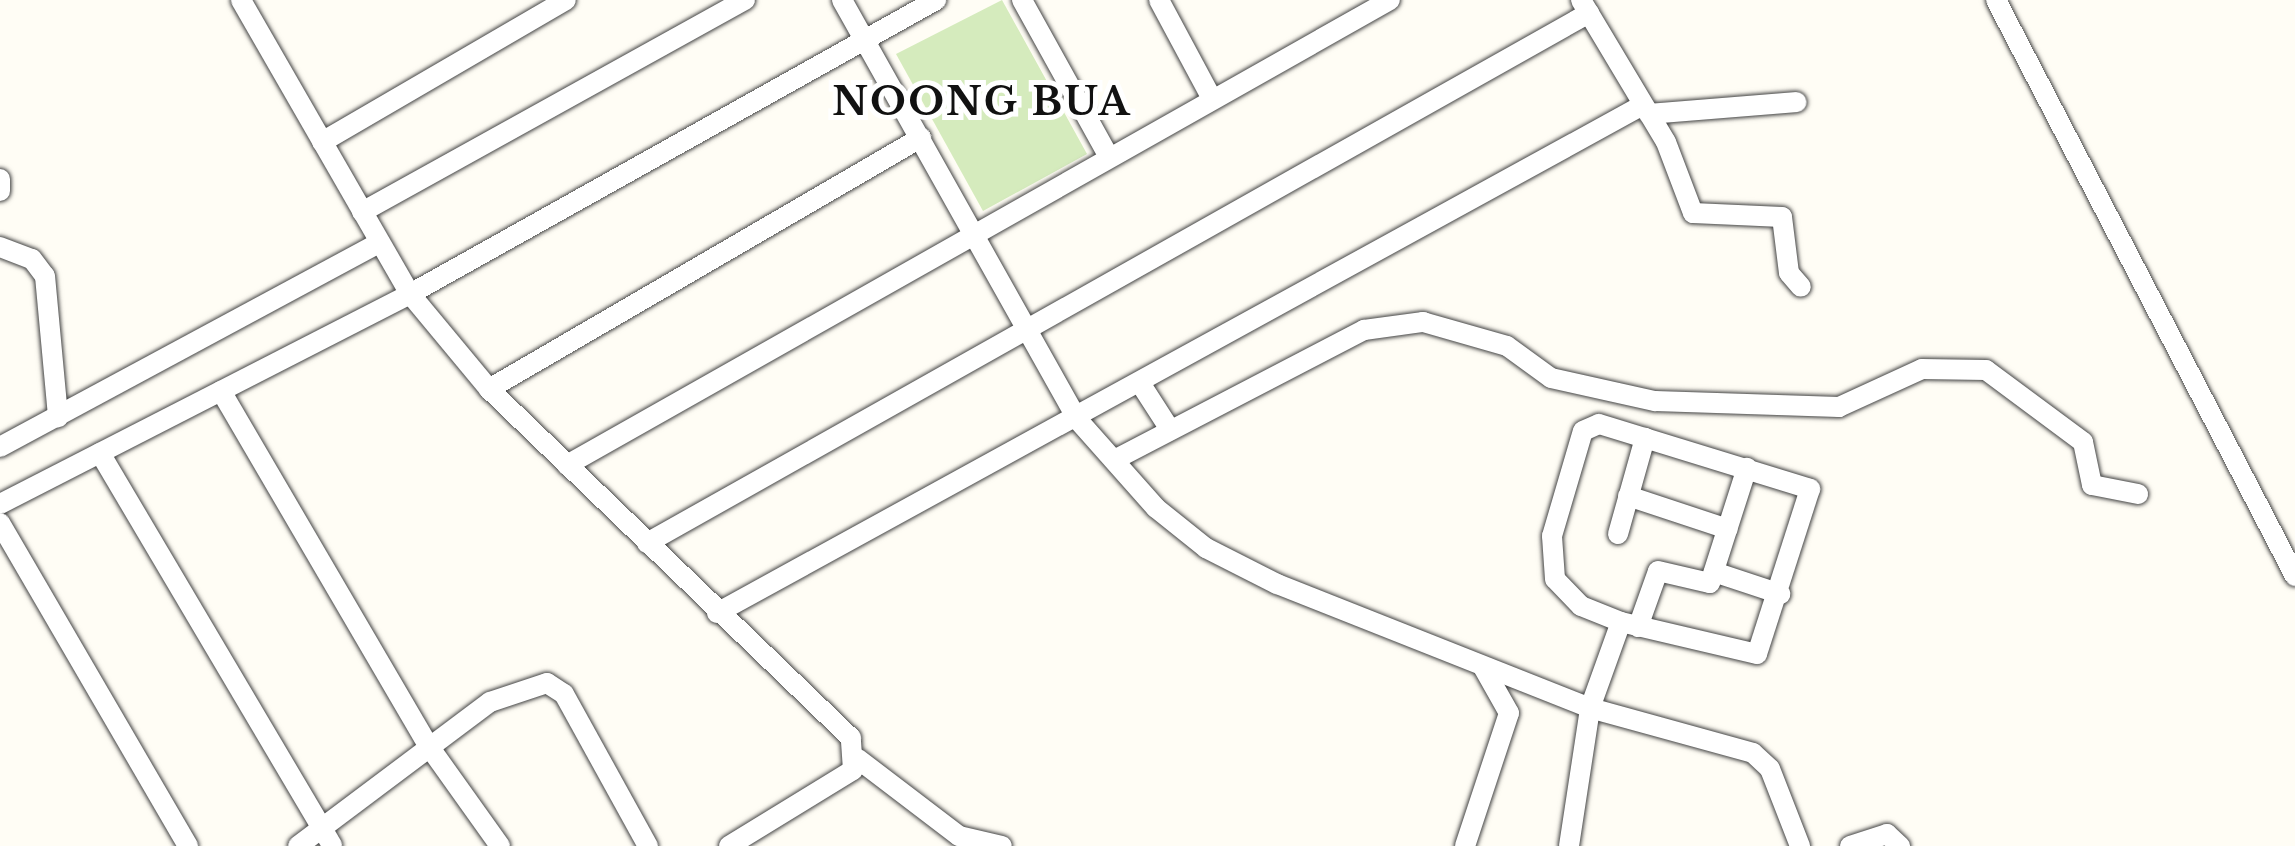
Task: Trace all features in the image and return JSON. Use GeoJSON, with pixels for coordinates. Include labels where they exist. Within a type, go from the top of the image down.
{"type":"FeatureCollection","features":[{"type":"Feature","properties":{"kind":"street"},"geometry":{"type":"LineString","coordinates":[[242,0],[410,294],[488,389],[841,728],[858,759],[948,830],[1002,846]]}},
{"type":"Feature","properties":{"kind":"street"},"geometry":{"type":"LineString","coordinates":[[362,212],[745,0]]}},
{"type":"Feature","properties":{"kind":"street"},"geometry":{"type":"LineString","coordinates":[[0,504],[410,294],[936,0]]}},
{"type":"Feature","properties":{"kind":"street"},"geometry":{"type":"LineString","coordinates":[[1022,0],[1109,157]]}},
{"type":"Feature","properties":{"kind":"street"},"geometry":{"type":"LineString","coordinates":[[567,465],[1390,0]]}},
{"type":"Feature","properties":{"kind":"street"},"geometry":{"type":"LineString","coordinates":[[1996,0],[2227,430],[2295,576]]}},
{"type":"Feature","properties":{"kind":"street"},"geometry":{"type":"LineString","coordinates":[[322,142],[561,1]]}},
{"type":"Feature","properties":{"kind":"street"},"geometry":{"type":"LineString","coordinates":[[844,3],[1076,418],[1206,548],[1590,708],[1752,754],[1770,768],[1800,846]]}},
{"type":"Feature","properties":{"kind":"street"},"geometry":{"type":"LineString","coordinates":[[1168,3],[1212,100]]}},
{"type":"Feature","properties":{"kind":"street"},"geometry":{"type":"LineString","coordinates":[[648,543],[1024,324],[1585,6],[1646,109],[1693,213],[1782,218],[1788,273],[1801,287]]}},
{"type":"Feature","properties":{"kind":"street"},"geometry":{"type":"LineString","coordinates":[[717,613],[1646,109],[1798,102]]}},
{"type":"Feature","properties":{"kind":"street"},"geometry":{"type":"LineString","coordinates":[[488,389],[920,138]]}},
{"type":"Feature","properties":{"kind":"street"},"geometry":{"type":"LineString","coordinates":[[0,178],[0,192]]}},
{"type":"Feature","properties":{"kind":"street"},"geometry":{"type":"LineString","coordinates":[[0,247],[32,259],[45,276],[58,416]]}},
{"type":"Feature","properties":{"kind":"street"},"geometry":{"type":"LineString","coordinates":[[0,447],[381,247]]}},
{"type":"Feature","properties":{"kind":"street"},"geometry":{"type":"LineString","coordinates":[[1114,460],[1169,428],[1364,330],[1424,322],[1489,338],[1551,378],[1655,401],[1839,407],[1922,369],[1986,370],[2083,442],[2092,485],[2138,494]]}},
{"type":"Feature","properties":{"kind":"street"},"geometry":{"type":"LineString","coordinates":[[1140,384],[1169,428]]}},
{"type":"Feature","properties":{"kind":"street"},"geometry":{"type":"LineString","coordinates":[[221,391],[428,746],[500,846]]}},
{"type":"Feature","properties":{"kind":"street"},"geometry":{"type":"LineString","coordinates":[[1588,425],[1747,468],[1810,489],[1780,594],[1757,654],[1630,624],[1565,592],[1552,536],[1588,425]]}},
{"type":"Feature","properties":{"kind":"street"},"geometry":{"type":"LineString","coordinates":[[1618,534],[1645,438]]}},
{"type":"Feature","properties":{"kind":"street"},"geometry":{"type":"LineString","coordinates":[[100,453],[332,846]]}},
{"type":"Feature","properties":{"kind":"street"},"geometry":{"type":"LineString","coordinates":[[1569,846],[1590,708],[1658,570],[1707,584],[1747,468]]}},
{"type":"Feature","properties":{"kind":"street"},"geometry":{"type":"LineString","coordinates":[[1628,496],[1728,529]]}},
{"type":"Feature","properties":{"kind":"street"},"geometry":{"type":"LineString","coordinates":[[0,524],[188,846]]}},
{"type":"Feature","properties":{"kind":"street"},"geometry":{"type":"LineString","coordinates":[[1714,572],[1780,594]]}},
{"type":"Feature","properties":{"kind":"street"},"geometry":{"type":"LineString","coordinates":[[1465,846],[1509,713],[1483,665]]}},
{"type":"Feature","properties":{"kind":"street"},"geometry":{"type":"LineString","coordinates":[[298,846],[428,746],[515,687],[555,687],[648,846]]}},
{"type":"Feature","properties":{"kind":"street"},"geometry":{"type":"LineString","coordinates":[[728,846],[858,759]]}},
{"type":"Feature","properties":{"kind":"street"},"geometry":{"type":"LineString","coordinates":[[1850,846],[1887,834],[1900,846]]}},
{"type":"Feature","properties":{"kind":"green space"},"geometry":{"type":"Polygon","coordinates":[[[1002,0],[1087,154],[983,211],[896,54],[1002,0]]]}},
{"type":"Feature","properties":{"kind":"district","name":"NOONG BUA"},"geometry":{"type":"Point","coordinates":[982,102]}}]}
